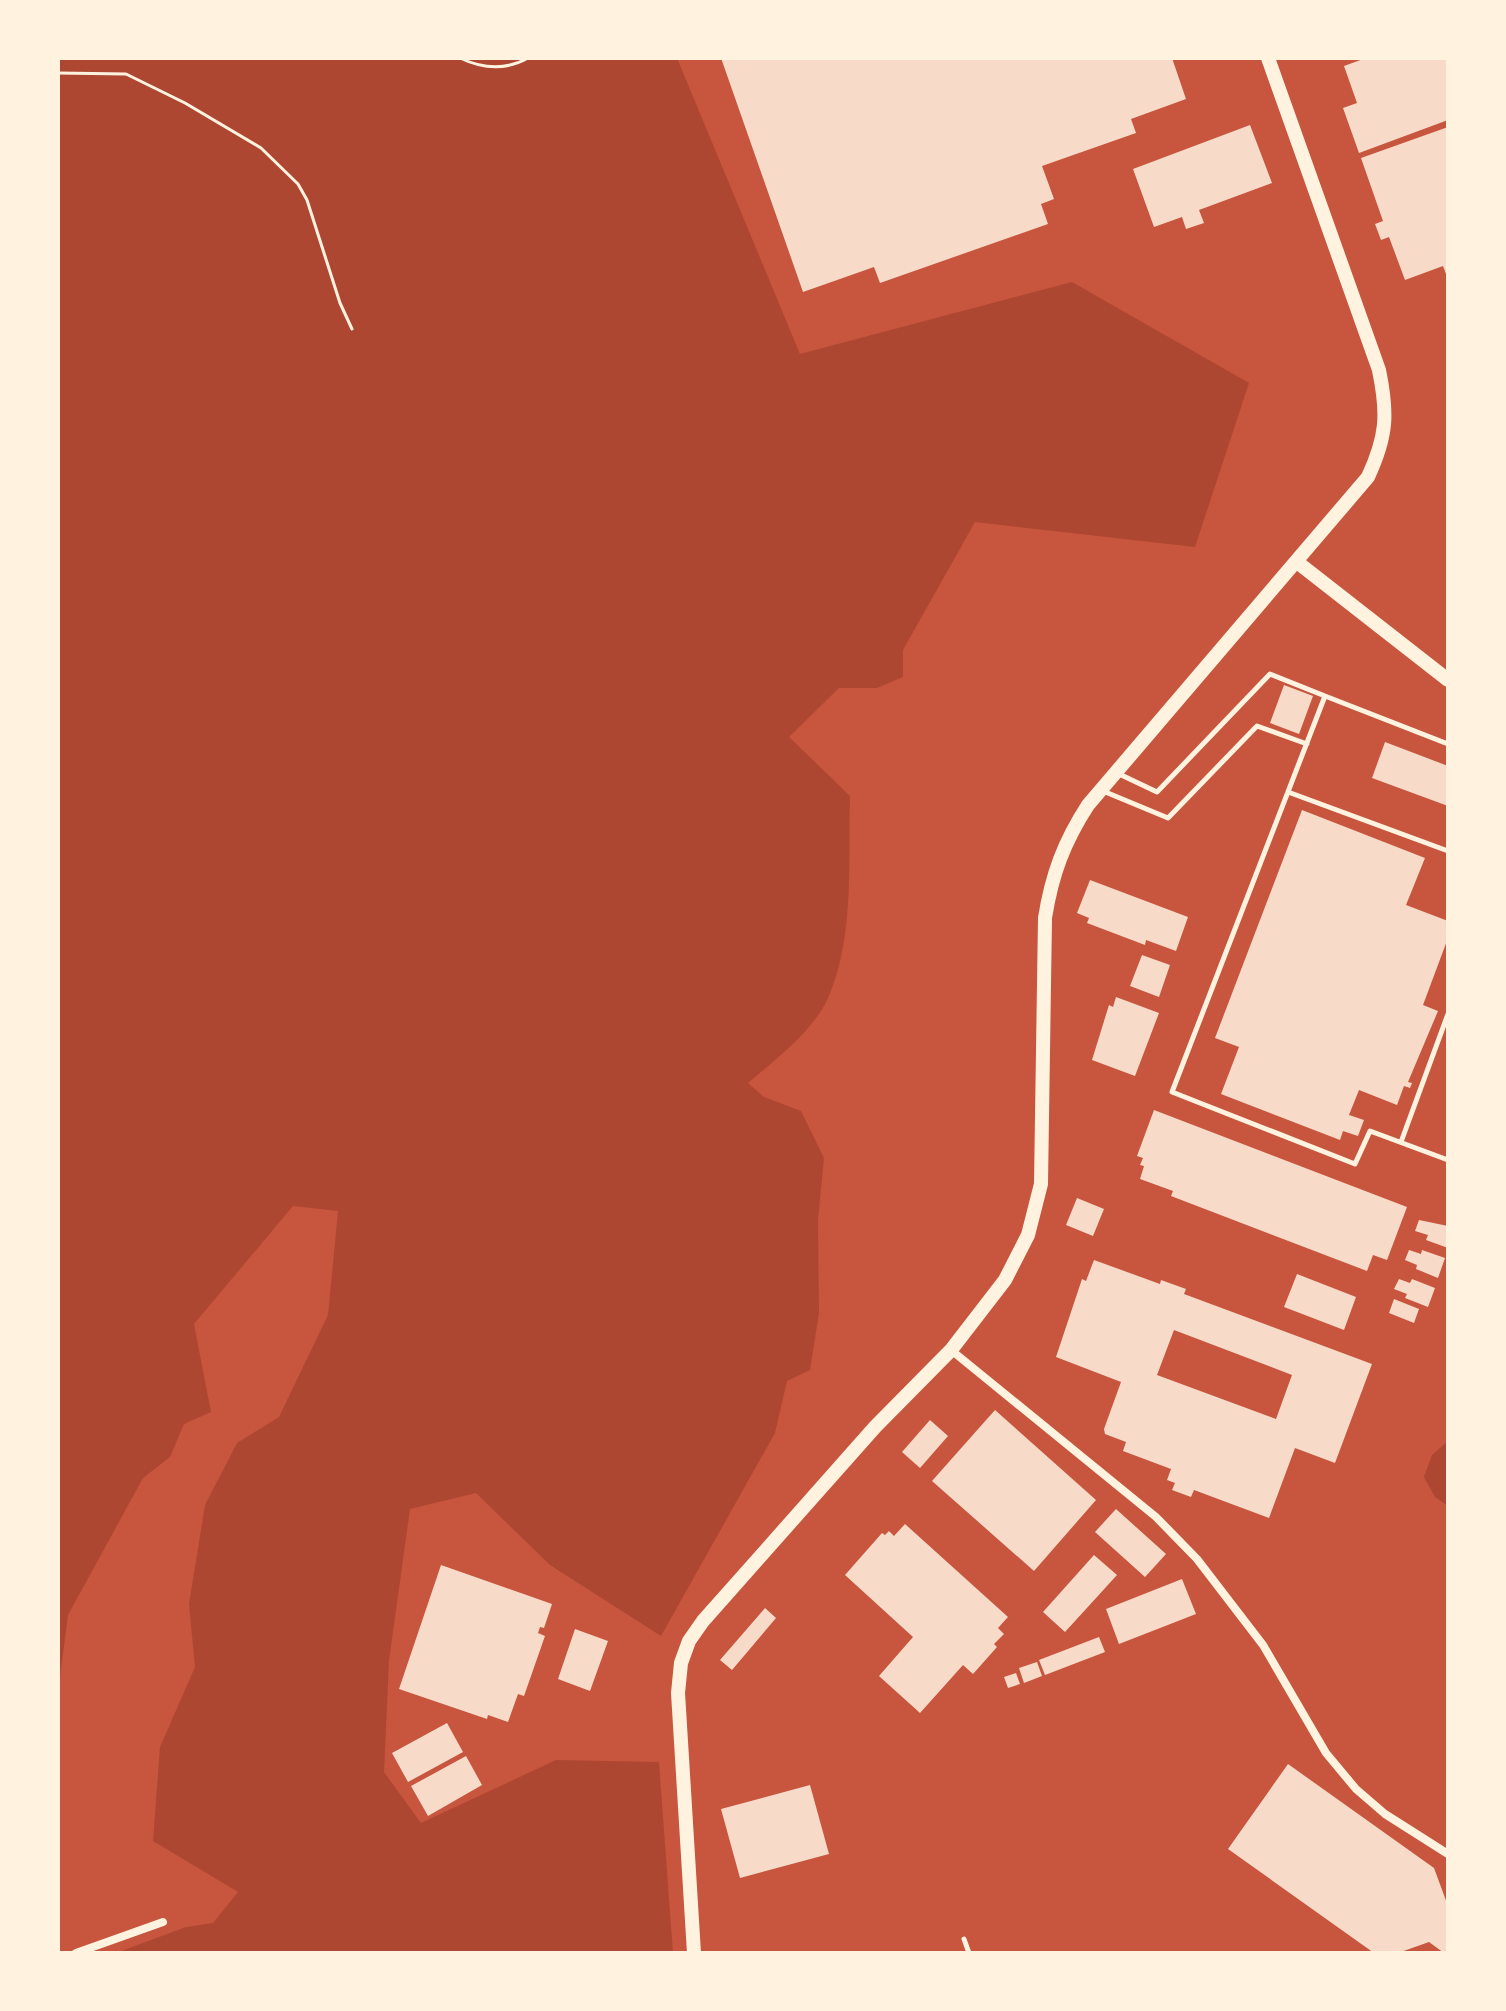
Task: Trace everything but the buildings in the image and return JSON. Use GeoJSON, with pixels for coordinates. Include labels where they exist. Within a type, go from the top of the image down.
{"type":"FeatureCollection","features":[{"type":"Feature","properties":{"kind":"street"},"geometry":{"type":"LineString","coordinates":[[694,1953],[678,1693],[681,1663],[689,1641],[740,1578],[875,1427],[951,1350],[1005,1280],[1028,1235],[1041,1184],[1045,918],[1051,877],[1065,841],[1101,790],[1368,477],[1382,447],[1387,409],[1379,370],[1268,58]]}},
{"type":"Feature","properties":{"kind":"street"},"geometry":{"type":"LineString","coordinates":[[1297,562],[1448,680]]}},
{"type":"Feature","properties":{"kind":"street"},"geometry":{"type":"LineString","coordinates":[[951,1350],[1156,1517],[1197,1559],[1263,1645],[1326,1753],[1356,1789],[1385,1814],[1448,1854]]}},
{"type":"Feature","properties":{"kind":"street"},"geometry":{"type":"LineString","coordinates":[[76,1953],[163,1922]]}},
{"type":"Feature","properties":{"kind":"lane"},"geometry":{"type":"LineString","coordinates":[[1116,773],[1157,792],[1270,674],[1448,744]]}},
{"type":"Feature","properties":{"kind":"lane"},"geometry":{"type":"LineString","coordinates":[[1325,696],[1172,1092],[1355,1164],[1370,1131],[1448,1160]]}},
{"type":"Feature","properties":{"kind":"lane"},"geometry":{"type":"LineString","coordinates":[[1101,790],[1168,818],[1257,726],[1307,744]]}},
{"type":"Feature","properties":{"kind":"lane"},"geometry":{"type":"LineString","coordinates":[[1288,792],[1448,851]]}},
{"type":"Feature","properties":{"kind":"lane"},"geometry":{"type":"LineString","coordinates":[[1401,1142],[1448,1014]]}},
{"type":"Feature","properties":{"kind":"lane"},"geometry":{"type":"LineString","coordinates":[[964,1939],[969,1953]]}},
{"type":"Feature","properties":{"kind":"path"},"geometry":{"type":"LineString","coordinates":[[460,58],[494,68],[515,65],[528,58]]}},
{"type":"Feature","properties":{"kind":"path"},"geometry":{"type":"LineString","coordinates":[[58,73],[126,74],[172,96],[261,148],[298,184],[307,200],[340,303],[352,329]]}},
{"type":"Feature","properties":{"kind":"shaded area"},"geometry":{"type":"Polygon","coordinates":[[[58,58],[677,58],[800,354],[1072,282],[1249,383],[1195,547],[975,522],[903,650],[903,677],[877,688],[839,688],[789,737],[850,796],[849,872],[843,950],[822,1010],[792,1044],[748,1083],[764,1097],[801,1111],[824,1158],[818,1220],[819,1313],[810,1370],[787,1381],[775,1433],[661,1636],[550,1565],[476,1493],[410,1509],[389,1661],[384,1772],[421,1823],[556,1760],[659,1762],[673,1953],[116,1953],[186,1927],[213,1923],[238,1892],[153,1841],[160,1747],[195,1667],[189,1604],[205,1505],[237,1443],[279,1417],[328,1315],[338,1211],[293,1206],[194,1324],[211,1412],[184,1424],[170,1457],[143,1478],[68,1615],[58,1692],[58,58]]]}},
{"type":"Feature","properties":{"kind":"shaded area"},"geometry":{"type":"Polygon","coordinates":[[[1448,1441],[1448,1506],[1435,1497],[1424,1477],[1432,1455],[1448,1441]]]}}]}
